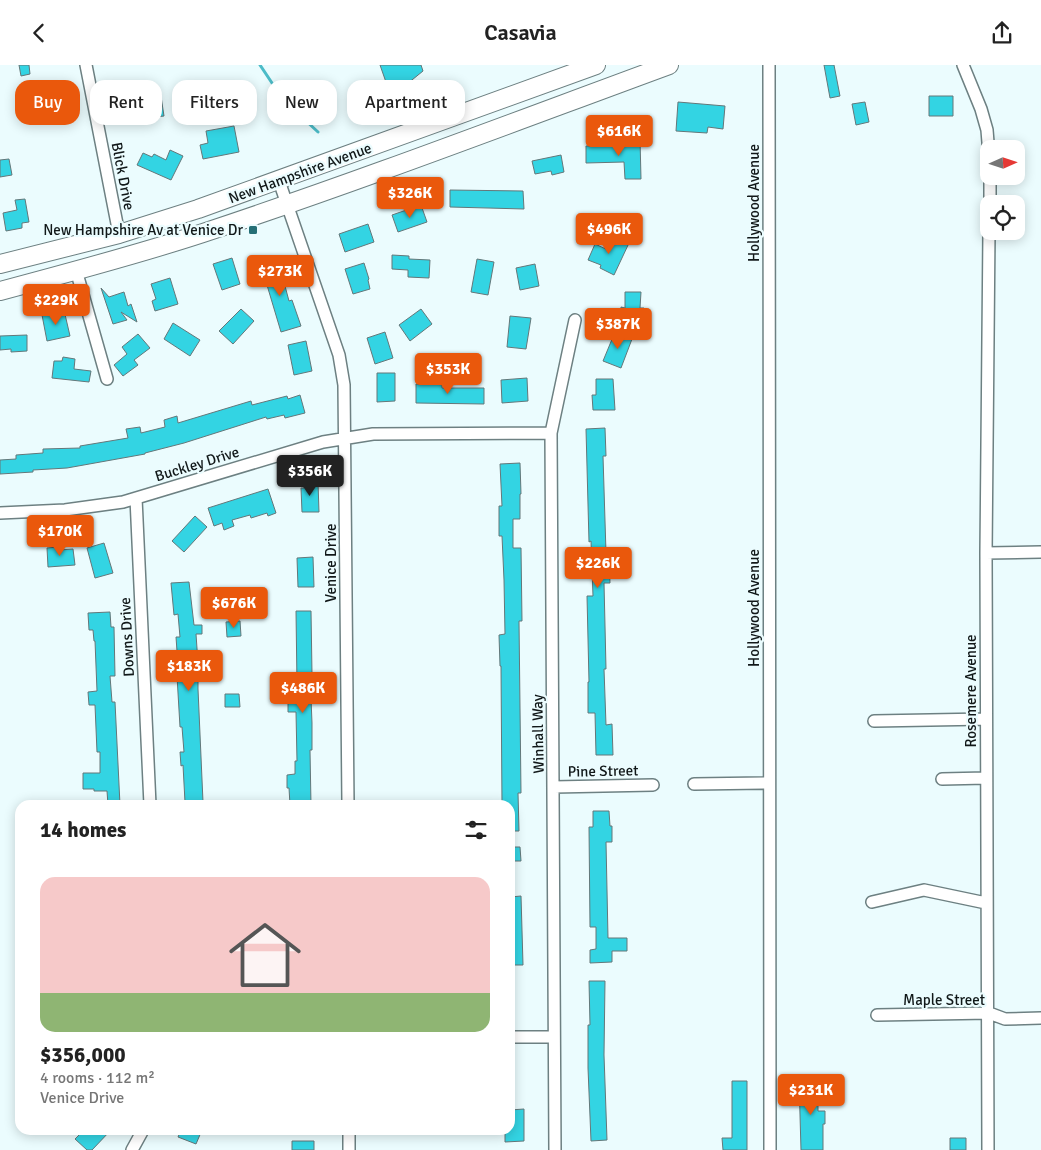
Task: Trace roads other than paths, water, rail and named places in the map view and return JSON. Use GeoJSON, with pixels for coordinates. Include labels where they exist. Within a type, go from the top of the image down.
{"type":"FeatureCollection","features":[{"type":"Feature","properties":{"kind":"main road","name":"New Hampshire Avenue"},"geometry":{"type":"LineString","coordinates":[[0,264],[119,234],[198,209],[596,65]]}},
{"type":"Feature","properties":{"kind":"main road","name":"New Hampshire Avenue"},"geometry":{"type":"LineString","coordinates":[[0,291],[194,236],[375,173],[669,65]]}},
{"type":"Feature","properties":{"kind":"street","name":"Blick Drive"},"geometry":{"type":"LineString","coordinates":[[86,65],[119,234]]}},
{"type":"Feature","properties":{"kind":"street","name":"Hollywood Avenue"},"geometry":{"type":"LineString","coordinates":[[769,65],[770,1150]]}},
{"type":"Feature","properties":{"kind":"street"},"geometry":{"type":"LineString","coordinates":[[963,65],[981,109],[988,140]]}},
{"type":"Feature","properties":{"kind":"street","name":"Venice Drive"},"geometry":{"type":"LineString","coordinates":[[279,181],[339,355],[344,385],[348,800]]}},
{"type":"Feature","properties":{"kind":"street","name":"Rosemere Avenue"},"geometry":{"type":"LineString","coordinates":[[988,1150],[986,553],[989,240]]}},
{"type":"Feature","properties":{"kind":"street"},"geometry":{"type":"LineString","coordinates":[[76,271],[107,379]]}},
{"type":"Feature","properties":{"kind":"street","name":"Winhall Way"},"geometry":{"type":"LineString","coordinates":[[555,1150],[551,433],[575,320]]}},
{"type":"Feature","properties":{"kind":"street","name":"Buckley Drive"},"geometry":{"type":"LineString","coordinates":[[0,513],[65,510],[123,503],[345,437],[373,434],[551,433]]}},
{"type":"Feature","properties":{"kind":"street","name":"Downs Drive"},"geometry":{"type":"LineString","coordinates":[[136,499],[150,800]]}},
{"type":"Feature","properties":{"kind":"street"},"geometry":{"type":"LineString","coordinates":[[986,553],[1041,552]]}},
{"type":"Feature","properties":{"kind":"street"},"geometry":{"type":"LineString","coordinates":[[874,721],[986,719]]}},
{"type":"Feature","properties":{"kind":"street"},"geometry":{"type":"LineString","coordinates":[[942,779],[986,778]]}},
{"type":"Feature","properties":{"kind":"street"},"geometry":{"type":"LineString","coordinates":[[694,784],[769,783]]}},
{"type":"Feature","properties":{"kind":"street","name":"Pine Street"},"geometry":{"type":"LineString","coordinates":[[554,787],[653,785]]}},
{"type":"Feature","properties":{"kind":"street"},"geometry":{"type":"LineString","coordinates":[[872,902],[924,889],[986,903]]}},
{"type":"Feature","properties":{"kind":"street","name":"Maple Street"},"geometry":{"type":"LineString","coordinates":[[877,1015],[989,1013],[1005,1019],[1041,1018]]}},
{"type":"Feature","properties":{"kind":"street"},"geometry":{"type":"LineString","coordinates":[[515,1037],[554,1037]]}},
{"type":"Feature","properties":{"kind":"street"},"geometry":{"type":"LineString","coordinates":[[132,1150],[140,1135]]}},
{"type":"Feature","properties":{"kind":"street"},"geometry":{"type":"LineString","coordinates":[[349,1135],[349,1150]]}},
{"type":"Feature","properties":{"kind":"waterway"},"geometry":{"type":"LineString","coordinates":[[260,65],[276,89],[277,99],[290,116],[303,118],[318,132]]}},
{"type":"Feature","properties":{"kind":"place","name":"New Hampshire Av at Venice Dr"},"geometry":{"type":"Point","coordinates":[253,230]}}]}
